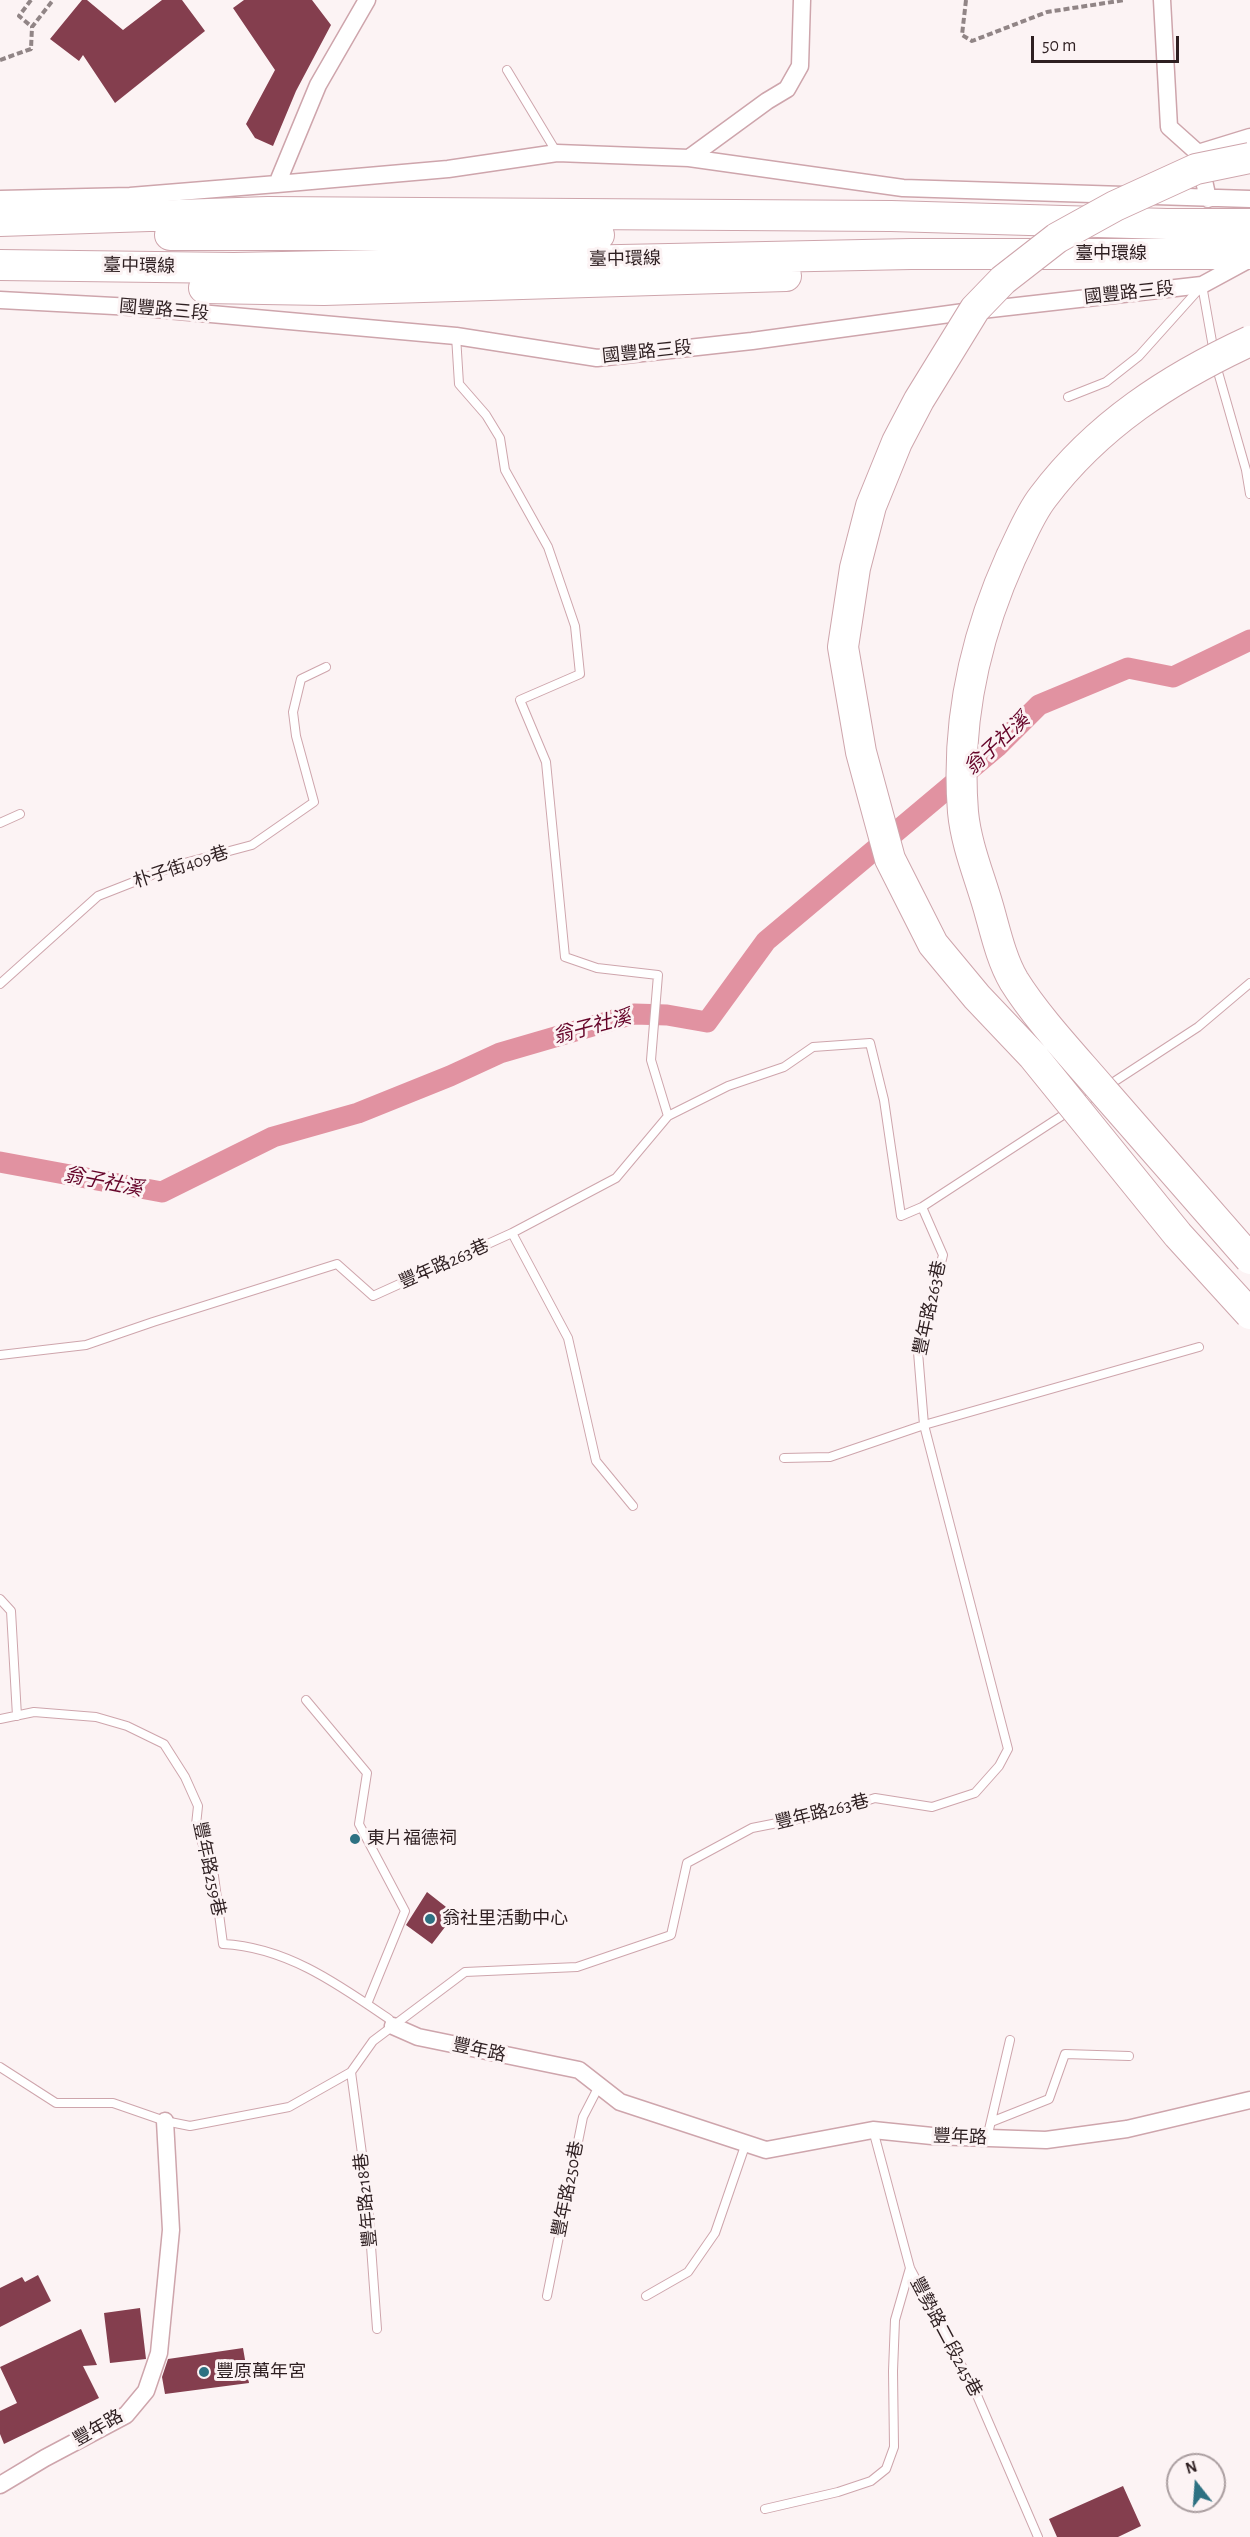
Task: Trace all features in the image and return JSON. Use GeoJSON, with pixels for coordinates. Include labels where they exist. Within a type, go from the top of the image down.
{"type":"FeatureCollection","features":[{"type":"Feature","properties":{"kind":"highway"},"geometry":{"type":"LineString","coordinates":[[1250,158],[1196,170],[1114,206],[1057,238],[1003,280],[975,309],[908,421],[871,506],[855,568],[843,647],[861,752],[890,859],[933,944],[977,998],[1033,1056],[1178,1235],[1250,1314]]}},
{"type":"Feature","properties":{"kind":"highway"},"geometry":{"type":"LineString","coordinates":[[0,221],[268,212],[891,216],[1250,226]]}},
{"type":"Feature","properties":{"kind":"highway","name":"臺中環線"},"geometry":{"type":"LineString","coordinates":[[0,234],[520,237],[1250,226]]}},
{"type":"Feature","properties":{"kind":"highway","name":"臺中環線"},"geometry":{"type":"LineString","coordinates":[[0,265],[234,268],[911,254],[1248,258]]}},
{"type":"Feature","properties":{"kind":"highway"},"geometry":{"type":"LineString","coordinates":[[0,282],[324,290],[1059,267],[1248,258]]}},
{"type":"Feature","properties":{"kind":"highway"},"geometry":{"type":"LineString","coordinates":[[1250,341],[1208,360],[1141,401],[1089,443],[1042,498],[1025,526],[990,605],[974,662],[964,742],[963,813],[968,842],[995,930],[1014,980],[1060,1041],[1250,1259]]}},
{"type":"Feature","properties":{"kind":"street"},"geometry":{"type":"LineString","coordinates":[[277,184],[318,86],[367,0]]}},
{"type":"Feature","properties":{"kind":"street"},"geometry":{"type":"LineString","coordinates":[[689,158],[766,101],[788,89],[800,66],[802,0]]}},
{"type":"Feature","properties":{"kind":"street"},"geometry":{"type":"LineString","coordinates":[[1162,0],[1169,127],[1198,153],[1208,199]]}},
{"type":"Feature","properties":{"kind":"street"},"geometry":{"type":"LineString","coordinates":[[1198,153],[1250,137]]}},
{"type":"Feature","properties":{"kind":"street"},"geometry":{"type":"LineString","coordinates":[[0,200],[130,196],[277,184],[448,169],[557,153],[689,158],[903,188],[1250,199]]}},
{"type":"Feature","properties":{"kind":"street","name":"國豐路三段"},"geometry":{"type":"LineString","coordinates":[[0,300],[134,307],[456,336],[597,358],[1202,285],[1248,258]]}},
{"type":"Feature","properties":{"kind":"street","name":"豐年路"},"geometry":{"type":"LineString","coordinates":[[393,2026],[418,2037],[579,2070],[620,2102],[766,2150],[873,2130],[932,2136],[989,2130],[1046,2140],[1104,2132],[1250,2100]]}},
{"type":"Feature","properties":{"kind":"street","name":"豐年路"},"geometry":{"type":"LineString","coordinates":[[0,2485],[45,2457],[126,2415],[146,2391],[159,2353],[171,2230],[165,2121]]}},
{"type":"Feature","properties":{"kind":"lane"},"geometry":{"type":"LineString","coordinates":[[507,70],[557,153]]}},
{"type":"Feature","properties":{"kind":"lane"},"geometry":{"type":"LineString","coordinates":[[1068,398],[1106,382],[1139,356],[1202,285]]}},
{"type":"Feature","properties":{"kind":"lane"},"geometry":{"type":"LineString","coordinates":[[1202,285],[1218,375],[1246,470],[1250,494]]}},
{"type":"Feature","properties":{"kind":"lane"},"geometry":{"type":"LineString","coordinates":[[456,336],[459,384],[486,415],[500,438],[505,470],[548,547],[575,626],[580,674],[520,700],[546,762],[565,957],[597,968],[658,975],[651,1060],[668,1116]]}},
{"type":"Feature","properties":{"kind":"lane","name":"朴子街409巷"},"geometry":{"type":"LineString","coordinates":[[0,984],[98,896],[177,865],[252,845],[314,802],[292,712],[301,679],[326,667]]}},
{"type":"Feature","properties":{"kind":"lane"},"geometry":{"type":"LineString","coordinates":[[0,823],[20,814]]}},
{"type":"Feature","properties":{"kind":"lane","name":"豐年路263巷"},"geometry":{"type":"LineString","coordinates":[[0,1355],[86,1345],[337,1264],[373,1296],[512,1233],[616,1178],[668,1116],[728,1086],[784,1067],[813,1047],[870,1043],[884,1100],[901,1216],[922,1207],[1198,1027],[1250,983]]}},
{"type":"Feature","properties":{"kind":"lane","name":"豐年路263巷"},"geometry":{"type":"LineString","coordinates":[[393,2026],[465,1972],[577,1967],[671,1935],[687,1863],[752,1828],[828,1813],[875,1798],[932,1807],[975,1793],[999,1766],[1008,1749],[924,1425],[918,1352],[943,1256],[922,1207]]}},
{"type":"Feature","properties":{"kind":"lane"},"geometry":{"type":"LineString","coordinates":[[512,1233],[568,1338],[596,1461],[633,1506]]}},
{"type":"Feature","properties":{"kind":"lane"},"geometry":{"type":"LineString","coordinates":[[783,1458],[830,1457],[924,1425],[1199,1347]]}},
{"type":"Feature","properties":{"kind":"lane"},"geometry":{"type":"LineString","coordinates":[[0,1599],[10,1611],[17,1716]]}},
{"type":"Feature","properties":{"kind":"lane"},"geometry":{"type":"LineString","coordinates":[[306,1700],[367,1773],[359,1824],[405,1911],[367,2004]]}},
{"type":"Feature","properties":{"kind":"lane","name":"豐年路259巷"},"geometry":{"type":"LineString","coordinates":[[0,1719],[34,1712],[96,1717],[127,1726],[164,1744],[185,1777],[198,1806],[196,1826],[214,1876],[222,1944],[244,1945],[315,1970],[389,2019],[393,2026]]}},
{"type":"Feature","properties":{"kind":"lane"},"geometry":{"type":"LineString","coordinates":[[0,2067],[56,2103],[113,2103],[165,2121],[190,2126],[289,2107],[351,2072],[373,2041],[393,2026]]}},
{"type":"Feature","properties":{"kind":"lane"},"geometry":{"type":"LineString","coordinates":[[989,2130],[1010,2040]]}},
{"type":"Feature","properties":{"kind":"lane"},"geometry":{"type":"LineString","coordinates":[[989,2130],[1049,2099],[1065,2054],[1129,2056]]}},
{"type":"Feature","properties":{"kind":"lane","name":"豐年路218巷"},"geometry":{"type":"LineString","coordinates":[[351,2072],[367,2191],[377,2329]]}},
{"type":"Feature","properties":{"kind":"lane","name":"豐年路250巷"},"geometry":{"type":"LineString","coordinates":[[547,2296],[583,2117],[599,2086]]}},
{"type":"Feature","properties":{"kind":"lane","name":"豐勢路二段245巷"},"geometry":{"type":"LineString","coordinates":[[873,2130],[910,2268],[976,2393],[1038,2537]]}},
{"type":"Feature","properties":{"kind":"lane"},"geometry":{"type":"LineString","coordinates":[[646,2296],[688,2272],[715,2233],[746,2143]]}},
{"type":"Feature","properties":{"kind":"lane"},"geometry":{"type":"LineString","coordinates":[[765,2509],[838,2492],[871,2481],[886,2469],[894,2447],[892,2371],[895,2320],[910,2268]]}},
{"type":"Feature","properties":{"kind":"path"},"geometry":{"type":"LineString","coordinates":[[31,0],[19,16],[32,27]]}},
{"type":"Feature","properties":{"kind":"path"},"geometry":{"type":"LineString","coordinates":[[0,60],[31,48],[32,27],[52,0]]}},
{"type":"Feature","properties":{"kind":"path"},"geometry":{"type":"LineString","coordinates":[[966,0],[962,35],[972,41],[1047,12],[1125,0]]}},
{"type":"Feature","properties":{"kind":"building"},"geometry":{"type":"Polygon","coordinates":[[[82,0],[87,0],[123,30],[162,0],[182,0],[205,31],[115,103],[83,55],[79,61],[50,39],[82,0]]]}},
{"type":"Feature","properties":{"kind":"building"},"geometry":{"type":"Polygon","coordinates":[[[244,0],[312,0],[331,25],[296,91],[273,146],[255,138],[246,124],[275,70],[233,8],[244,0]]]}},
{"type":"Feature","properties":{"kind":"building","name":"翁社里活動中心"},"geometry":{"type":"Polygon","coordinates":[[[427,1892],[455,1914],[432,1944],[406,1925],[427,1892]]]}},
{"type":"Feature","properties":{"kind":"building"},"geometry":{"type":"Polygon","coordinates":[[[38,2275],[51,2301],[0,2327],[0,2288],[22,2277],[25,2282],[38,2275]]]}},
{"type":"Feature","properties":{"kind":"building"},"geometry":{"type":"Polygon","coordinates":[[[140,2308],[146,2359],[110,2363],[104,2313],[140,2308]]]}},
{"type":"Feature","properties":{"kind":"building"},"geometry":{"type":"Polygon","coordinates":[[[81,2329],[97,2365],[83,2366],[99,2398],[4,2444],[0,2434],[0,2411],[17,2403],[0,2367],[81,2329]]]}},
{"type":"Feature","properties":{"kind":"building","name":"豐原萬年宮"},"geometry":{"type":"Polygon","coordinates":[[[243,2348],[249,2383],[165,2394],[162,2377],[168,2359],[243,2348]]]}},
{"type":"Feature","properties":{"kind":"building"},"geometry":{"type":"Polygon","coordinates":[[[1123,2486],[1141,2526],[1118,2537],[1057,2537],[1049,2519],[1123,2486]]]}},
{"type":"Feature","properties":{"kind":"waterway","name":"翁子社溪"},"geometry":{"type":"LineString","coordinates":[[0,1162],[162,1192],[273,1137],[358,1113],[500,1053],[634,1014],[667,1015],[707,1022],[766,941],[997,747],[1039,705],[1128,668],[1173,677],[1250,640]]}},
{"type":"Feature","properties":{"kind":"place","name":"東片福德祠"},"geometry":{"type":"Point","coordinates":[355,1839]}},
{"type":"Feature","properties":{"kind":"place","name":"翁社里活動中心"},"geometry":{"type":"Point","coordinates":[430,1919]}},
{"type":"Feature","properties":{"kind":"place","name":"豐原萬年宮"},"geometry":{"type":"Point","coordinates":[204,2372]}}]}
